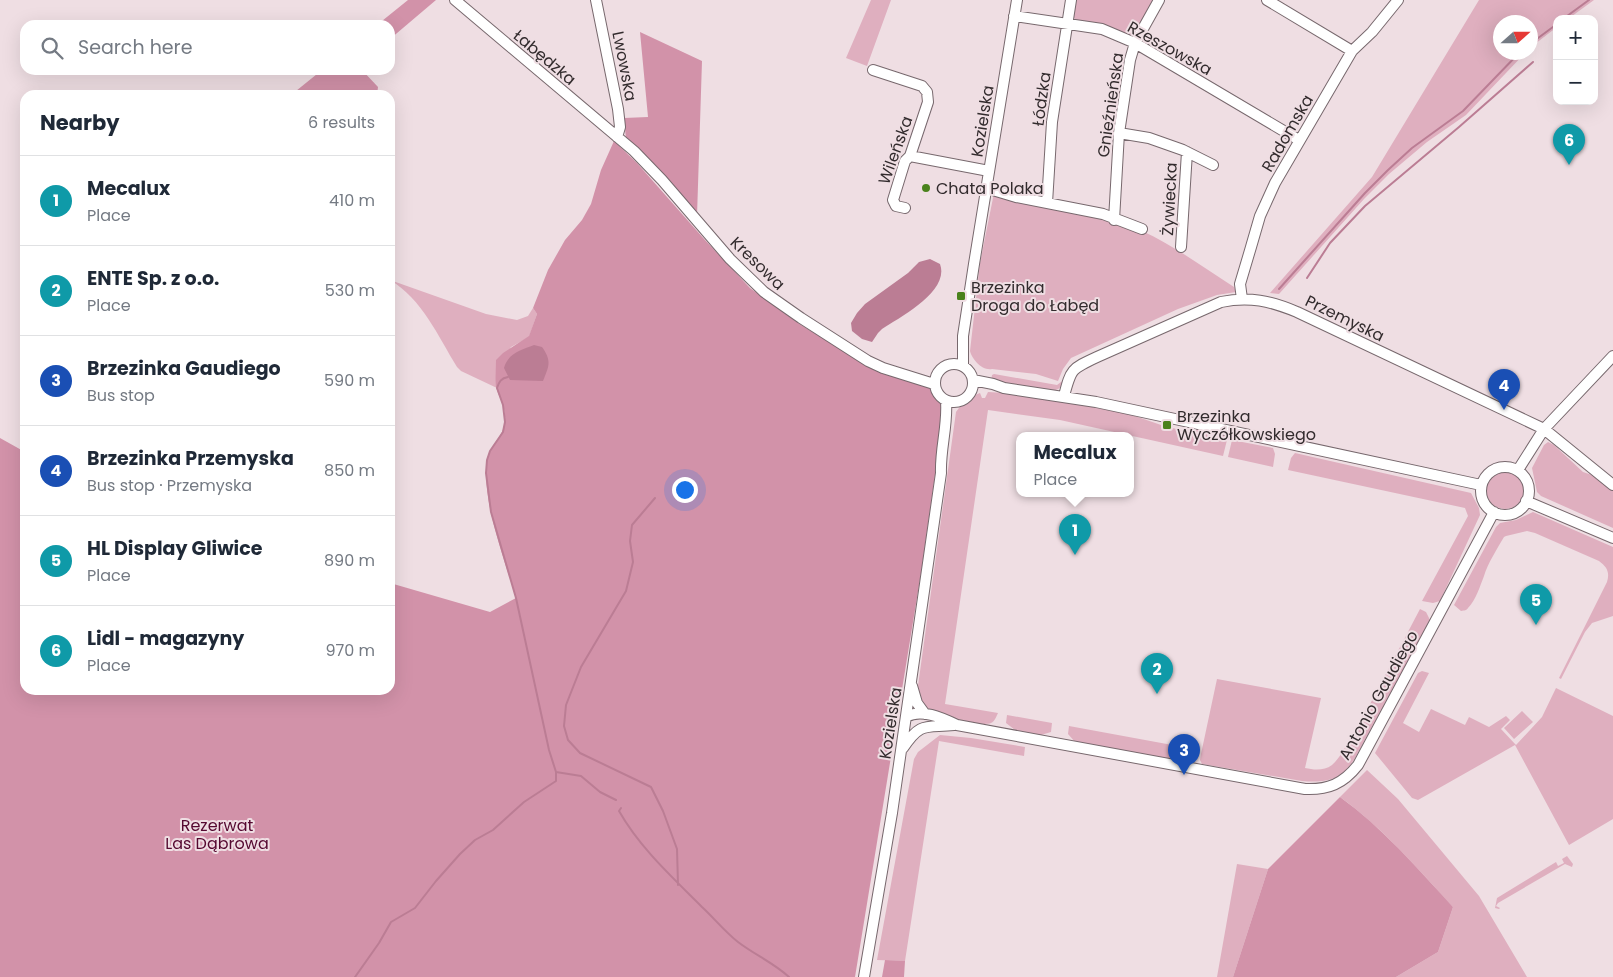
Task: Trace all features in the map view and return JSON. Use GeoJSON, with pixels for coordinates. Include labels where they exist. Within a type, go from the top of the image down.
{"type":"FeatureCollection","features":[{"type":"Feature","properties":{"kind":"street","name":"Łabędzka"},"geometry":{"type":"LineString","coordinates":[[455,0],[617,137]]}},
{"type":"Feature","properties":{"kind":"street","name":"Lwowska"},"geometry":{"type":"LineString","coordinates":[[596,0],[618,109],[620,127],[617,137]]}},
{"type":"Feature","properties":{"kind":"street","name":"Kozielska"},"geometry":{"type":"LineString","coordinates":[[958,364],[1017,0]]}},
{"type":"Feature","properties":{"kind":"street","name":"Łódzka"},"geometry":{"type":"LineString","coordinates":[[1047,203],[1052,122],[1071,0]]}},
{"type":"Feature","properties":{"kind":"street","name":"Gnieźnieńska"},"geometry":{"type":"LineString","coordinates":[[1114,220],[1119,133],[1130,60],[1134,43],[1159,0]]}},
{"type":"Feature","properties":{"kind":"street"},"geometry":{"type":"LineString","coordinates":[[1267,0],[1352,51]]}},
{"type":"Feature","properties":{"kind":"street","name":"Radomska"},"geometry":{"type":"LineString","coordinates":[[1242,299],[1240,284],[1260,216],[1275,183],[1352,51],[1372,32],[1398,0]]}},
{"type":"Feature","properties":{"kind":"street","name":"Rzeszowska"},"geometry":{"type":"LineString","coordinates":[[1014,16],[1102,29],[1134,43],[1299,140]]}},
{"type":"Feature","properties":{"kind":"street","name":"Wileńska"},"geometry":{"type":"LineString","coordinates":[[873,70],[917,84],[926,89],[928,95],[928,102],[910,156],[905,161],[893,200],[896,206],[904,208]]}},
{"type":"Feature","properties":{"kind":"street","name":"Żywiecka"},"geometry":{"type":"LineString","coordinates":[[1119,133],[1149,138],[1187,152],[1214,165]]}},
{"type":"Feature","properties":{"kind":"street","name":"Kresowa"},"geometry":{"type":"LineString","coordinates":[[617,137],[650,167],[730,259],[764,292],[868,361],[883,368],[935,379]]}},
{"type":"Feature","properties":{"kind":"street","name":"Żywiecka"},"geometry":{"type":"LineString","coordinates":[[1181,247],[1187,152]]}},
{"type":"Feature","properties":{"kind":"street"},"geometry":{"type":"LineString","coordinates":[[910,156],[989,171]]}},
{"type":"Feature","properties":{"kind":"street"},"geometry":{"type":"LineString","coordinates":[[986,188],[1009,195],[1103,214],[1114,220],[1142,229]]}},
{"type":"Feature","properties":{"kind":"street","name":"Przemyska"},"geometry":{"type":"LineString","coordinates":[[1064,396],[1071,373],[1079,365],[1221,302],[1242,299],[1267,301],[1297,312],[1544,429],[1613,485]]}},
{"type":"Feature","properties":{"kind":"street"},"geometry":{"type":"LineString","coordinates":[[1518,470],[1544,429],[1613,356]]}},
{"type":"Feature","properties":{"kind":"street"},"geometry":{"type":"LineString","coordinates":[[958,364],[969,371],[972,385],[964,399],[951,401],[939,395],[935,379],[943,366],[958,364]]}},
{"type":"Feature","properties":{"kind":"street"},"geometry":{"type":"LineString","coordinates":[[972,385],[993,384],[1004,388],[1064,396],[1481,485]]}},
{"type":"Feature","properties":{"kind":"street","name":"Kozielska"},"geometry":{"type":"LineString","coordinates":[[864,977],[911,683],[941,473],[940,457],[946,412],[951,401]]}},
{"type":"Feature","properties":{"kind":"street"},"geometry":{"type":"LineString","coordinates":[[1508,467],[1518,470],[1528,484],[1529,494],[1526,500],[1520,509],[1511,514],[1494,512],[1486,506],[1482,499],[1481,485],[1487,474],[1496,468],[1508,467]]}},
{"type":"Feature","properties":{"kind":"street"},"geometry":{"type":"LineString","coordinates":[[1526,500],[1613,538]]}},
{"type":"Feature","properties":{"kind":"street","name":"Antonio Gaudiego"},"geometry":{"type":"LineString","coordinates":[[957,725],[926,726],[911,722],[906,717],[914,713],[925,714],[957,725],[1305,789],[1332,786],[1346,779],[1358,765],[1494,512]]}},
{"type":"Feature","properties":{"kind":"street"},"geometry":{"type":"LineString","coordinates":[[911,683],[917,703],[925,714]]}},
{"type":"Feature","properties":{"kind":"street"},"geometry":{"type":"LineString","coordinates":[[901,751],[913,734],[926,726]]}},
{"type":"Feature","properties":{"kind":"shaded area"},"geometry":{"type":"Polygon","coordinates":[[[871,0],[891,0],[867,66],[846,58],[871,0]]]}},
{"type":"Feature","properties":{"kind":"shaded area"},"geometry":{"type":"Polygon","coordinates":[[[1074,0],[1155,0],[1133,37],[1077,21],[1073,17],[1074,0]]]}},
{"type":"Feature","properties":{"kind":"shaded area"},"geometry":{"type":"Polygon","coordinates":[[[1479,0],[1594,0],[1573,15],[1553,15],[1553,30],[1538,42],[1538,15],[1493,15],[1493,60],[1518,60],[1466,115],[1427,142],[1389,174],[1364,199],[1279,294],[1270,293],[1372,177],[1479,0]]]}},
{"type":"Feature","properties":{"kind":"shaded area"},"geometry":{"type":"Polygon","coordinates":[[[994,193],[1087,213],[1142,231],[1166,243],[1234,287],[1236,292],[1217,295],[1178,309],[1071,358],[1063,369],[1058,381],[1036,374],[985,368],[975,361],[970,351],[980,263],[994,193]]]}},
{"type":"Feature","properties":{"kind":"shaded area"},"geometry":{"type":"Polygon","coordinates":[[[930,259],[940,264],[941,274],[938,284],[922,302],[882,329],[872,342],[862,339],[852,331],[851,323],[865,304],[908,273],[919,262],[930,259]]]}},
{"type":"Feature","properties":{"kind":"shaded area"},"geometry":{"type":"Polygon","coordinates":[[[395,282],[486,314],[517,320],[528,316],[533,308],[537,314],[529,337],[511,347],[496,373],[497,388],[461,371],[457,367],[428,319],[411,297],[395,282]]]}},
{"type":"Feature","properties":{"kind":"shaded area"},"geometry":{"type":"Polygon","coordinates":[[[534,345],[542,347],[548,360],[548,367],[543,381],[510,380],[504,368],[506,363],[512,355],[534,345]]]}},
{"type":"Feature","properties":{"kind":"shaded area"},"geometry":{"type":"Polygon","coordinates":[[[994,374],[1057,385],[1065,379],[1059,389],[1051,390],[991,381],[994,374]]]}},
{"type":"Feature","properties":{"kind":"shaded area"},"geometry":{"type":"Polygon","coordinates":[[[988,392],[1022,394],[1129,414],[1185,431],[1200,429],[1228,436],[1223,456],[1134,436],[1134,432],[1114,432],[1060,420],[988,410],[945,704],[998,713],[991,723],[979,724],[959,721],[932,713],[924,707],[917,693],[956,412],[970,398],[980,393],[982,398],[985,398],[988,392]]]}},
{"type":"Feature","properties":{"kind":"shaded area"},"geometry":{"type":"Polygon","coordinates":[[[1232,440],[1273,448],[1275,454],[1273,467],[1228,457],[1232,440]]]}},
{"type":"Feature","properties":{"kind":"shaded area"},"geometry":{"type":"Polygon","coordinates":[[[1548,442],[1554,445],[1583,472],[1598,477],[1613,490],[1613,528],[1541,496],[1537,492],[1532,468],[1544,445],[1548,442]]]}},
{"type":"Feature","properties":{"kind":"shaded area"},"geometry":{"type":"Polygon","coordinates":[[[1295,453],[1471,493],[1479,508],[1480,515],[1440,601],[1433,603],[1422,601],[1468,516],[1465,508],[1288,470],[1291,458],[1295,453]]]}},
{"type":"Feature","properties":{"kind":"shaded area"},"geometry":{"type":"Polygon","coordinates":[[[1505,471],[1519,476],[1524,490],[1519,504],[1505,509],[1491,504],[1486,490],[1491,476],[1505,471]]]}},
{"type":"Feature","properties":{"kind":"shaded area"},"geometry":{"type":"Polygon","coordinates":[[[1533,512],[1613,547],[1613,616],[1592,623],[1585,632],[1561,679],[1559,678],[1607,582],[1607,570],[1599,561],[1535,533],[1527,531],[1506,536],[1490,561],[1471,605],[1467,610],[1461,611],[1454,605],[1496,527],[1500,523],[1516,520],[1533,512]]]}},
{"type":"Feature","properties":{"kind":"shaded area"},"geometry":{"type":"Polygon","coordinates":[[[1420,609],[1426,612],[1430,620],[1355,758],[1339,775],[1327,780],[1302,781],[1202,764],[1200,760],[1201,754],[1217,679],[1321,698],[1305,768],[1319,770],[1332,765],[1351,738],[1420,609]]]}},
{"type":"Feature","properties":{"kind":"shaded area"},"geometry":{"type":"Polygon","coordinates":[[[1422,671],[1429,673],[1403,723],[1419,732],[1431,709],[1465,725],[1469,717],[1489,727],[1506,716],[1510,720],[1501,729],[1516,745],[1542,717],[1556,688],[1613,716],[1613,819],[1569,845],[1515,745],[1418,800],[1412,798],[1375,753],[1418,673],[1422,671]]]}},
{"type":"Feature","properties":{"kind":"shaded area"},"geometry":{"type":"Polygon","coordinates":[[[1522,711],[1533,722],[1514,739],[1504,728],[1522,711]]]}},
{"type":"Feature","properties":{"kind":"shaded area"},"geometry":{"type":"Polygon","coordinates":[[[1007,715],[1052,723],[1051,732],[1041,735],[1015,730],[1006,723],[1007,715]]]}},
{"type":"Feature","properties":{"kind":"shaded area"},"geometry":{"type":"Polygon","coordinates":[[[1069,726],[1194,749],[1193,758],[1188,762],[1075,742],[1068,734],[1069,726]]]}},
{"type":"Feature","properties":{"kind":"shaded area"},"geometry":{"type":"Polygon","coordinates":[[[940,735],[1025,747],[1024,756],[939,741],[905,961],[877,960],[914,759],[918,752],[940,735]]]}},
{"type":"Feature","properties":{"kind":"shaded area"},"geometry":{"type":"Polygon","coordinates":[[[1367,770],[1398,799],[1479,896],[1527,977],[1396,977],[1438,952],[1453,907],[1386,836],[1340,797],[1367,770]]]}},
{"type":"Feature","properties":{"kind":"shaded area"},"geometry":{"type":"Polygon","coordinates":[[[1567,856],[1573,864],[1572,867],[1565,864],[1498,903],[1496,906],[1499,909],[1495,908],[1497,898],[1556,862],[1558,866],[1564,863],[1562,859],[1567,856]]]}},
{"type":"Feature","properties":{"kind":"shaded area"},"geometry":{"type":"Polygon","coordinates":[[[1237,864],[1268,869],[1233,977],[1217,977],[1237,864]]]}},
{"type":"Feature","properties":{"kind":"green space"},"geometry":{"type":"Polygon","coordinates":[[[408,0],[436,0],[395,35],[395,20],[383,20],[408,0]]]}},
{"type":"Feature","properties":{"kind":"green space"},"geometry":{"type":"Polygon","coordinates":[[[640,32],[702,61],[697,216],[626,139],[624,118],[648,117],[640,32]]]}},
{"type":"Feature","properties":{"kind":"green space"},"geometry":{"type":"Polygon","coordinates":[[[316,75],[367,75],[378,87],[378,90],[297,90],[316,75]]]}},
{"type":"Feature","properties":{"kind":"green space","name":"Rezerwat Las Dąbrowa"},"geometry":{"type":"Polygon","coordinates":[[[614,141],[637,163],[750,288],[801,325],[860,361],[930,387],[941,403],[944,412],[921,573],[855,977],[0,977],[0,438],[20,449],[20,695],[395,695],[395,584],[490,612],[516,598],[495,530],[487,493],[488,455],[502,432],[505,420],[496,387],[496,360],[503,353],[529,336],[537,314],[533,308],[548,270],[565,240],[582,220],[591,204],[601,170],[614,141]]]}},
{"type":"Feature","properties":{"kind":"green space"},"geometry":{"type":"Polygon","coordinates":[[[1340,797],[1385,835],[1453,907],[1438,952],[1396,977],[1233,977],[1268,869],[1340,797]]]}},
{"type":"Feature","properties":{"kind":"green space"},"geometry":{"type":"Polygon","coordinates":[[[885,960],[905,961],[904,977],[882,977],[885,960]]]}},
{"type":"Feature","properties":{"kind":"waterway"},"geometry":{"type":"LineString","coordinates":[[1568,15],[1589,0]]}},
{"type":"Feature","properties":{"kind":"waterway"},"geometry":{"type":"LineString","coordinates":[[1538,38],[1553,27]]}},
{"type":"Feature","properties":{"kind":"waterway"},"geometry":{"type":"LineString","coordinates":[[1279,289],[1388,170],[1412,148],[1463,111],[1512,60]]}},
{"type":"Feature","properties":{"kind":"waterway"},"geometry":{"type":"LineString","coordinates":[[1307,278],[1330,243],[1365,206],[1533,62]]}},
{"type":"Feature","properties":{"kind":"waterway"},"geometry":{"type":"LineString","coordinates":[[508,377],[504,378],[497,388],[503,405],[505,422],[503,432],[490,451],[486,473],[491,512],[516,598],[549,750],[556,772],[581,776],[600,792],[616,800]]}},
{"type":"Feature","properties":{"kind":"waterway"},"geometry":{"type":"LineString","coordinates":[[655,498],[632,525],[630,541],[633,562],[626,591],[581,667],[566,705],[564,726],[568,740],[580,753],[651,787],[663,811],[677,849],[678,885]]}},
{"type":"Feature","properties":{"kind":"waterway"},"geometry":{"type":"LineString","coordinates":[[355,977],[391,922],[415,908],[436,881],[475,840],[493,830],[524,802],[556,781],[556,772]]}},
{"type":"Feature","properties":{"kind":"waterway"},"geometry":{"type":"LineString","coordinates":[[621,808],[619,811],[627,825],[657,862],[679,885],[733,938],[789,977]]}},
{"type":"Feature","properties":{"kind":"place","name":"Lidl - magazyny"},"geometry":{"type":"Point","coordinates":[1569,165]}},
{"type":"Feature","properties":{"kind":"place","name":"Chata Polaka"},"geometry":{"type":"Point","coordinates":[926,188]}},
{"type":"Feature","properties":{"kind":"place","name":"Brzezinka Droga do Łabęd"},"geometry":{"type":"Point","coordinates":[961,296]}},
{"type":"Feature","properties":{"kind":"place","name":"Brzezinka Przemyska"},"geometry":{"type":"Point","coordinates":[1504,410]}},
{"type":"Feature","properties":{"kind":"place","name":"Brzezinka Wyczółkowskiego"},"geometry":{"type":"Point","coordinates":[1167,425]}},
{"type":"Feature","properties":{"kind":"place","name":"Mecalux"},"geometry":{"type":"Point","coordinates":[1075,555]}},
{"type":"Feature","properties":{"kind":"place","name":"HL Display Gliwice"},"geometry":{"type":"Point","coordinates":[1536,625]}},
{"type":"Feature","properties":{"kind":"place","name":"ENTE Sp. z o.o."},"geometry":{"type":"Point","coordinates":[1157,694]}},
{"type":"Feature","properties":{"kind":"place","name":"Brzezinka Gaudiego"},"geometry":{"type":"Point","coordinates":[1184,775]}}]}
